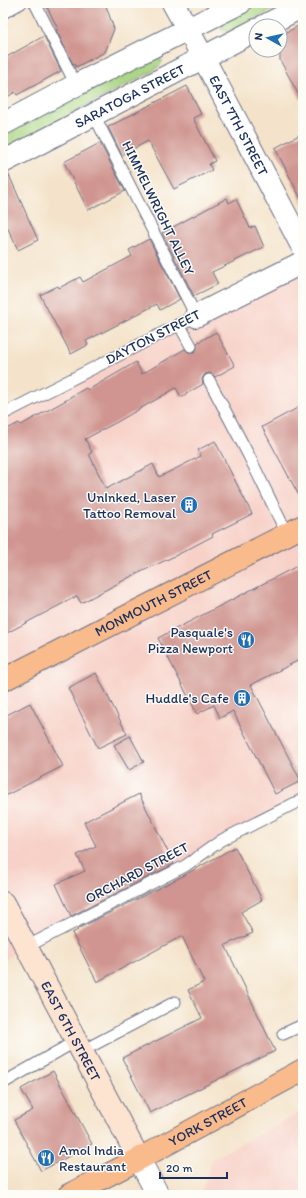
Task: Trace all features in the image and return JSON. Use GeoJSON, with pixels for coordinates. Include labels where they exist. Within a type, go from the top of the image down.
{"type":"FeatureCollection","features":[{"type":"Feature","properties":{"kind":"main road","name":"MONMOUTH STREET"},"geometry":{"type":"LineString","coordinates":[[3,680],[295,530]]}},
{"type":"Feature","properties":{"kind":"main road","name":"YORK STREET"},"geometry":{"type":"LineString","coordinates":[[68,1195],[139,1159],[303,1070]]}},
{"type":"Feature","properties":{"kind":"street","name":"EAST 7TH STREET"},"geometry":{"type":"LineString","coordinates":[[174,3],[303,248]]}},
{"type":"Feature","properties":{"kind":"street"},"geometry":{"type":"LineString","coordinates":[[3,124],[76,85],[240,3]]}},
{"type":"Feature","properties":{"kind":"street"},"geometry":{"type":"LineString","coordinates":[[280,18],[303,6]]}},
{"type":"Feature","properties":{"kind":"street","name":"SARATOGA STREET"},"geometry":{"type":"LineString","coordinates":[[3,162],[248,34]]}},
{"type":"Feature","properties":{"kind":"street","name":"DAYTON STREET"},"geometry":{"type":"LineString","coordinates":[[187,320],[303,262]]}},
{"type":"Feature","properties":{"kind":"street","name":"EAST 6TH STREET"},"geometry":{"type":"LineString","coordinates":[[3,903],[139,1159]]}},
{"type":"Feature","properties":{"kind":"street"},"geometry":{"type":"LineString","coordinates":[[139,1159],[158,1195]]}},
{"type":"Feature","properties":{"kind":"lane"},"geometry":{"type":"LineString","coordinates":[[3,13],[21,3]]}},
{"type":"Feature","properties":{"kind":"lane"},"geometry":{"type":"LineString","coordinates":[[35,3],[76,85]]}},
{"type":"Feature","properties":{"kind":"lane","name":"HIMMELWRIGHT ALLEY"},"geometry":{"type":"LineString","coordinates":[[94,115],[187,320],[191,346]]}},
{"type":"Feature","properties":{"kind":"lane","name":"DAYTON STREET"},"geometry":{"type":"LineString","coordinates":[[3,414],[187,320]]}},
{"type":"Feature","properties":{"kind":"lane"},"geometry":{"type":"LineString","coordinates":[[210,380],[249,456],[295,530]]}},
{"type":"Feature","properties":{"kind":"lane","name":"ORCHARD STREET"},"geometry":{"type":"LineString","coordinates":[[26,948],[185,866],[222,840],[303,799]]}},
{"type":"Feature","properties":{"kind":"lane"},"geometry":{"type":"LineString","coordinates":[[3,1083],[175,1002]]}},
{"type":"Feature","properties":{"kind":"lane"},"geometry":{"type":"LineString","coordinates":[[283,1034],[303,1025]]}},
{"type":"Feature","properties":{"kind":"shaded area"},"geometry":{"type":"Polygon","coordinates":[[[303,262],[303,799],[3,960],[3,414],[303,262]]]}},
{"type":"Feature","properties":{"kind":"shaded area"},"geometry":{"type":"Polygon","coordinates":[[[303,1111],[303,1195],[201,1195],[212,1159],[303,1111]]]}},
{"type":"Feature","properties":{"kind":"green space"},"geometry":{"type":"Polygon","coordinates":[[[258,3],[285,3],[257,18],[248,18],[248,23],[229,31],[222,30],[221,27],[223,22],[258,3]]]}},
{"type":"Feature","properties":{"kind":"green space"},"geometry":{"type":"Polygon","coordinates":[[[154,58],[161,59],[162,61],[153,71],[3,149],[3,136],[154,58]]]}},
{"type":"Feature","properties":{"kind":"building"},"geometry":{"type":"Polygon","coordinates":[[[45,3],[105,3],[114,29],[105,52],[76,67],[74,63],[73,64],[56,30],[58,29],[45,3]]]}},
{"type":"Feature","properties":{"kind":"building"},"geometry":{"type":"Polygon","coordinates":[[[303,23],[303,103],[280,60],[280,58],[288,58],[288,31],[303,23]]]}},
{"type":"Feature","properties":{"kind":"building"},"geometry":{"type":"Polygon","coordinates":[[[44,36],[61,71],[17,95],[15,92],[3,100],[3,59],[44,36]]]}},
{"type":"Feature","properties":{"kind":"building"},"geometry":{"type":"Polygon","coordinates":[[[187,86],[201,114],[193,118],[215,161],[209,164],[212,170],[174,189],[148,141],[122,155],[108,127],[187,86]]]}},
{"type":"Feature","properties":{"kind":"building"},"geometry":{"type":"Polygon","coordinates":[[[303,133],[303,203],[275,148],[303,133]]]}},
{"type":"Feature","properties":{"kind":"building"},"geometry":{"type":"Polygon","coordinates":[[[100,143],[125,191],[88,210],[64,162],[100,143]]]}},
{"type":"Feature","properties":{"kind":"building"},"geometry":{"type":"Polygon","coordinates":[[[8,173],[38,240],[18,250],[3,218],[3,174],[8,173]]]}},
{"type":"Feature","properties":{"kind":"building"},"geometry":{"type":"Polygon","coordinates":[[[227,198],[229,203],[236,199],[250,228],[255,226],[264,247],[212,272],[218,284],[194,296],[162,233],[227,198]]]}},
{"type":"Feature","properties":{"kind":"building"},"geometry":{"type":"Polygon","coordinates":[[[149,239],[180,299],[160,310],[157,304],[86,341],[88,345],[71,354],[40,295],[58,286],[59,288],[80,277],[83,282],[132,256],[129,250],[149,239]]]}},
{"type":"Feature","properties":{"kind":"building"},"geometry":{"type":"Polygon","coordinates":[[[216,332],[235,366],[215,377],[210,373],[205,374],[202,379],[203,384],[181,397],[176,388],[85,439],[92,452],[89,454],[106,489],[153,464],[159,477],[201,456],[198,450],[215,441],[252,514],[212,534],[213,536],[179,554],[130,577],[81,603],[77,596],[3,635],[3,431],[19,423],[21,425],[86,388],[88,390],[136,362],[142,374],[185,349],[188,352],[194,352],[197,349],[197,343],[216,332]]]}},
{"type":"Feature","properties":{"kind":"building"},"geometry":{"type":"Polygon","coordinates":[[[303,405],[303,503],[262,427],[303,405]]]}},
{"type":"Feature","properties":{"kind":"building"},"geometry":{"type":"Polygon","coordinates":[[[303,563],[303,658],[251,685],[301,781],[275,794],[233,711],[220,718],[214,705],[197,714],[158,638],[303,563]]]}},
{"type":"Feature","properties":{"kind":"building"},"geometry":{"type":"Polygon","coordinates":[[[96,673],[127,734],[98,748],[68,688],[96,673]]]}},
{"type":"Feature","properties":{"kind":"building"},"geometry":{"type":"Polygon","coordinates":[[[30,703],[63,766],[3,797],[3,717],[30,703]]]}},
{"type":"Feature","properties":{"kind":"building"},"geometry":{"type":"Polygon","coordinates":[[[130,736],[144,762],[129,770],[114,745],[130,736]]]}},
{"type":"Feature","properties":{"kind":"building"},"geometry":{"type":"Polygon","coordinates":[[[139,794],[174,864],[71,916],[56,884],[85,871],[77,855],[96,846],[84,822],[139,794]]]}},
{"type":"Feature","properties":{"kind":"building"},"geometry":{"type":"Polygon","coordinates":[[[235,847],[262,900],[241,912],[253,933],[225,945],[275,1051],[150,1113],[122,1058],[202,1018],[188,990],[204,982],[182,936],[97,982],[72,933],[78,930],[77,929],[181,877],[235,847]]]}},
{"type":"Feature","properties":{"kind":"building"},"geometry":{"type":"Polygon","coordinates":[[[53,1071],[92,1144],[41,1171],[14,1120],[33,1110],[21,1089],[53,1071]]]}},
{"type":"Feature","properties":{"kind":"place","name":"UnInked, Laser Tattoo Removal"},"geometry":{"type":"Point","coordinates":[189,505]}},
{"type":"Feature","properties":{"kind":"place","name":"Pasquale's Pizza Newport"},"geometry":{"type":"Point","coordinates":[246,640]}},
{"type":"Feature","properties":{"kind":"place","name":"Huddle's Cafe"},"geometry":{"type":"Point","coordinates":[242,698]}},
{"type":"Feature","properties":{"kind":"place","name":"Amol India Restaurant"},"geometry":{"type":"Point","coordinates":[46,1158]}}]}
